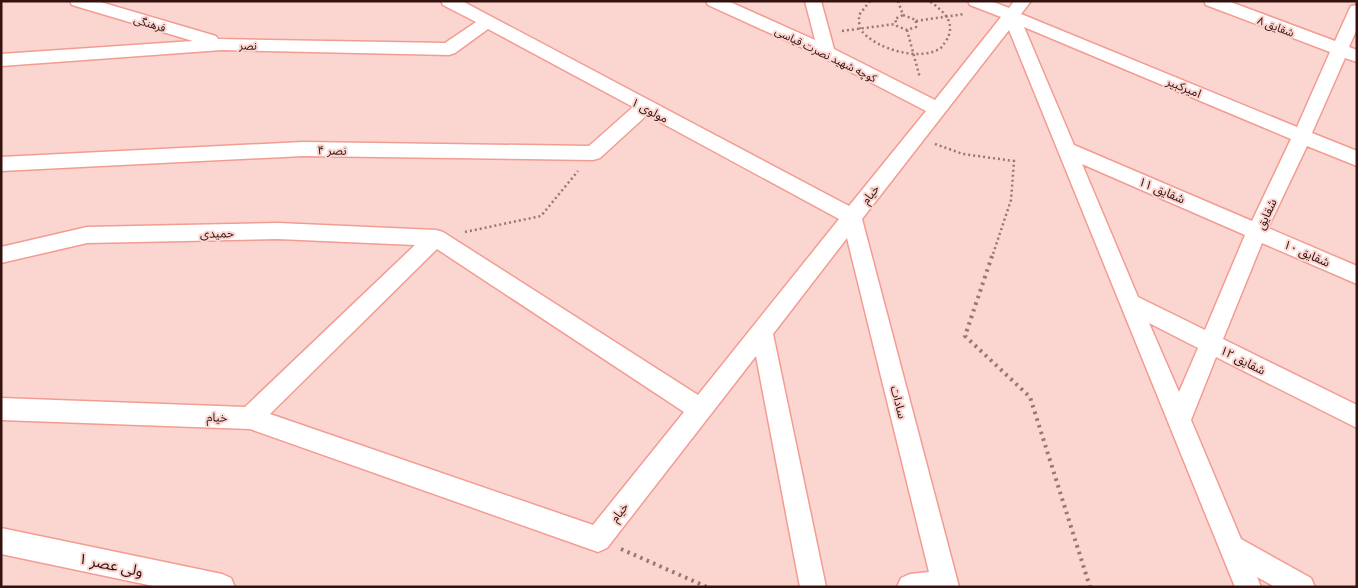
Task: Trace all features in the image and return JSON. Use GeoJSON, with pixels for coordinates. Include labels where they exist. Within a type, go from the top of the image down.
{"type":"FeatureCollection","features":[{"type":"Feature","properties":{"kind":"street","name":"فرهنگی"},"geometry":{"type":"LineString","coordinates":[[78,1],[222,44]]}},
{"type":"Feature","properties":{"kind":"street","name":"مولوی ۱"},"geometry":{"type":"LineString","coordinates":[[449,1],[852,217]]}},
{"type":"Feature","properties":{"kind":"street","name":"کوچه شهید نصرت قیاسی"},"geometry":{"type":"LineString","coordinates":[[714,1],[826,52],[937,109]]}},
{"type":"Feature","properties":{"kind":"street"},"geometry":{"type":"LineString","coordinates":[[813,1],[826,52]]}},
{"type":"Feature","properties":{"kind":"street","name":"امیرکبیر"},"geometry":{"type":"LineString","coordinates":[[976,1],[1017,9],[1357,159]]}},
{"type":"Feature","properties":{"kind":"street","name":"شقایق ۸"},"geometry":{"type":"LineString","coordinates":[[1212,1],[1348,53]]}},
{"type":"Feature","properties":{"kind":"street"},"geometry":{"type":"LineString","coordinates":[[1017,9],[1066,150],[1248,587]]}},
{"type":"Feature","properties":{"kind":"street","name":"خیام"},"geometry":{"type":"LineString","coordinates":[[1,409],[250,418],[598,539],[1017,9]]}},
{"type":"Feature","properties":{"kind":"street","name":"شقایق"},"geometry":{"type":"LineString","coordinates":[[1179,420],[1258,231],[1302,136],[1348,53],[1357,10]]}},
{"type":"Feature","properties":{"kind":"street","name":"نصر"},"geometry":{"type":"LineString","coordinates":[[1,60],[222,44],[449,49],[487,22]]}},
{"type":"Feature","properties":{"kind":"street"},"geometry":{"type":"LineString","coordinates":[[593,154],[646,108]]}},
{"type":"Feature","properties":{"kind":"street","name":"نصر ۴"},"geometry":{"type":"LineString","coordinates":[[1,164],[303,149],[593,154]]}},
{"type":"Feature","properties":{"kind":"street","name":"شقایق ۱۱"},"geometry":{"type":"LineString","coordinates":[[1066,150],[1258,231]]}},
{"type":"Feature","properties":{"kind":"street","name":"سادات"},"geometry":{"type":"LineString","coordinates":[[852,217],[946,585]]}},
{"type":"Feature","properties":{"kind":"street","name":"حمیدی"},"geometry":{"type":"LineString","coordinates":[[1,255],[87,235],[278,231],[436,238]]}},
{"type":"Feature","properties":{"kind":"street","name":"شقایق ۱۰"},"geometry":{"type":"LineString","coordinates":[[1258,231],[1357,275]]}},
{"type":"Feature","properties":{"kind":"street"},"geometry":{"type":"LineString","coordinates":[[250,418],[436,238],[700,409]]}},
{"type":"Feature","properties":{"kind":"street","name":"شقایق ۱۲"},"geometry":{"type":"LineString","coordinates":[[1130,302],[1357,417]]}},
{"type":"Feature","properties":{"kind":"street"},"geometry":{"type":"LineString","coordinates":[[762,331],[813,587]]}},
{"type":"Feature","properties":{"kind":"street","name":"ولی عصر ۱"},"geometry":{"type":"LineString","coordinates":[[1,541],[222,587]]}},
{"type":"Feature","properties":{"kind":"street"},"geometry":{"type":"LineString","coordinates":[[1233,549],[1302,587]]}},
{"type":"Feature","properties":{"kind":"street"},"geometry":{"type":"LineString","coordinates":[[910,587],[946,585]]}},
{"type":"Feature","properties":{"kind":"path"},"geometry":{"type":"LineString","coordinates":[[870,1],[863,6],[859,15],[861,29],[864,34],[874,43],[887,50],[913,53],[932,51],[943,45],[950,37],[952,27],[948,18],[940,8],[928,1]]}},
{"type":"Feature","properties":{"kind":"path"},"geometry":{"type":"LineString","coordinates":[[898,1],[903,15]]}},
{"type":"Feature","properties":{"kind":"path"},"geometry":{"type":"LineString","coordinates":[[895,24],[897,17],[903,15],[910,16],[916,21],[948,18]]}},
{"type":"Feature","properties":{"kind":"path"},"geometry":{"type":"LineString","coordinates":[[861,29],[895,24],[907,30],[916,26],[916,21]]}},
{"type":"Feature","properties":{"kind":"path"},"geometry":{"type":"LineString","coordinates":[[907,30],[913,53]]}},
{"type":"Feature","properties":{"kind":"path"},"geometry":{"type":"LineString","coordinates":[[915,136],[963,154],[1014,161],[1011,200],[965,336],[1030,397],[1090,587]]}},
{"type":"Feature","properties":{"kind":"path"},"geometry":{"type":"LineString","coordinates":[[436,238],[541,216],[593,154]]}},
{"type":"Feature","properties":{"kind":"path"},"geometry":{"type":"LineString","coordinates":[[598,539],[707,587]]}}]}
